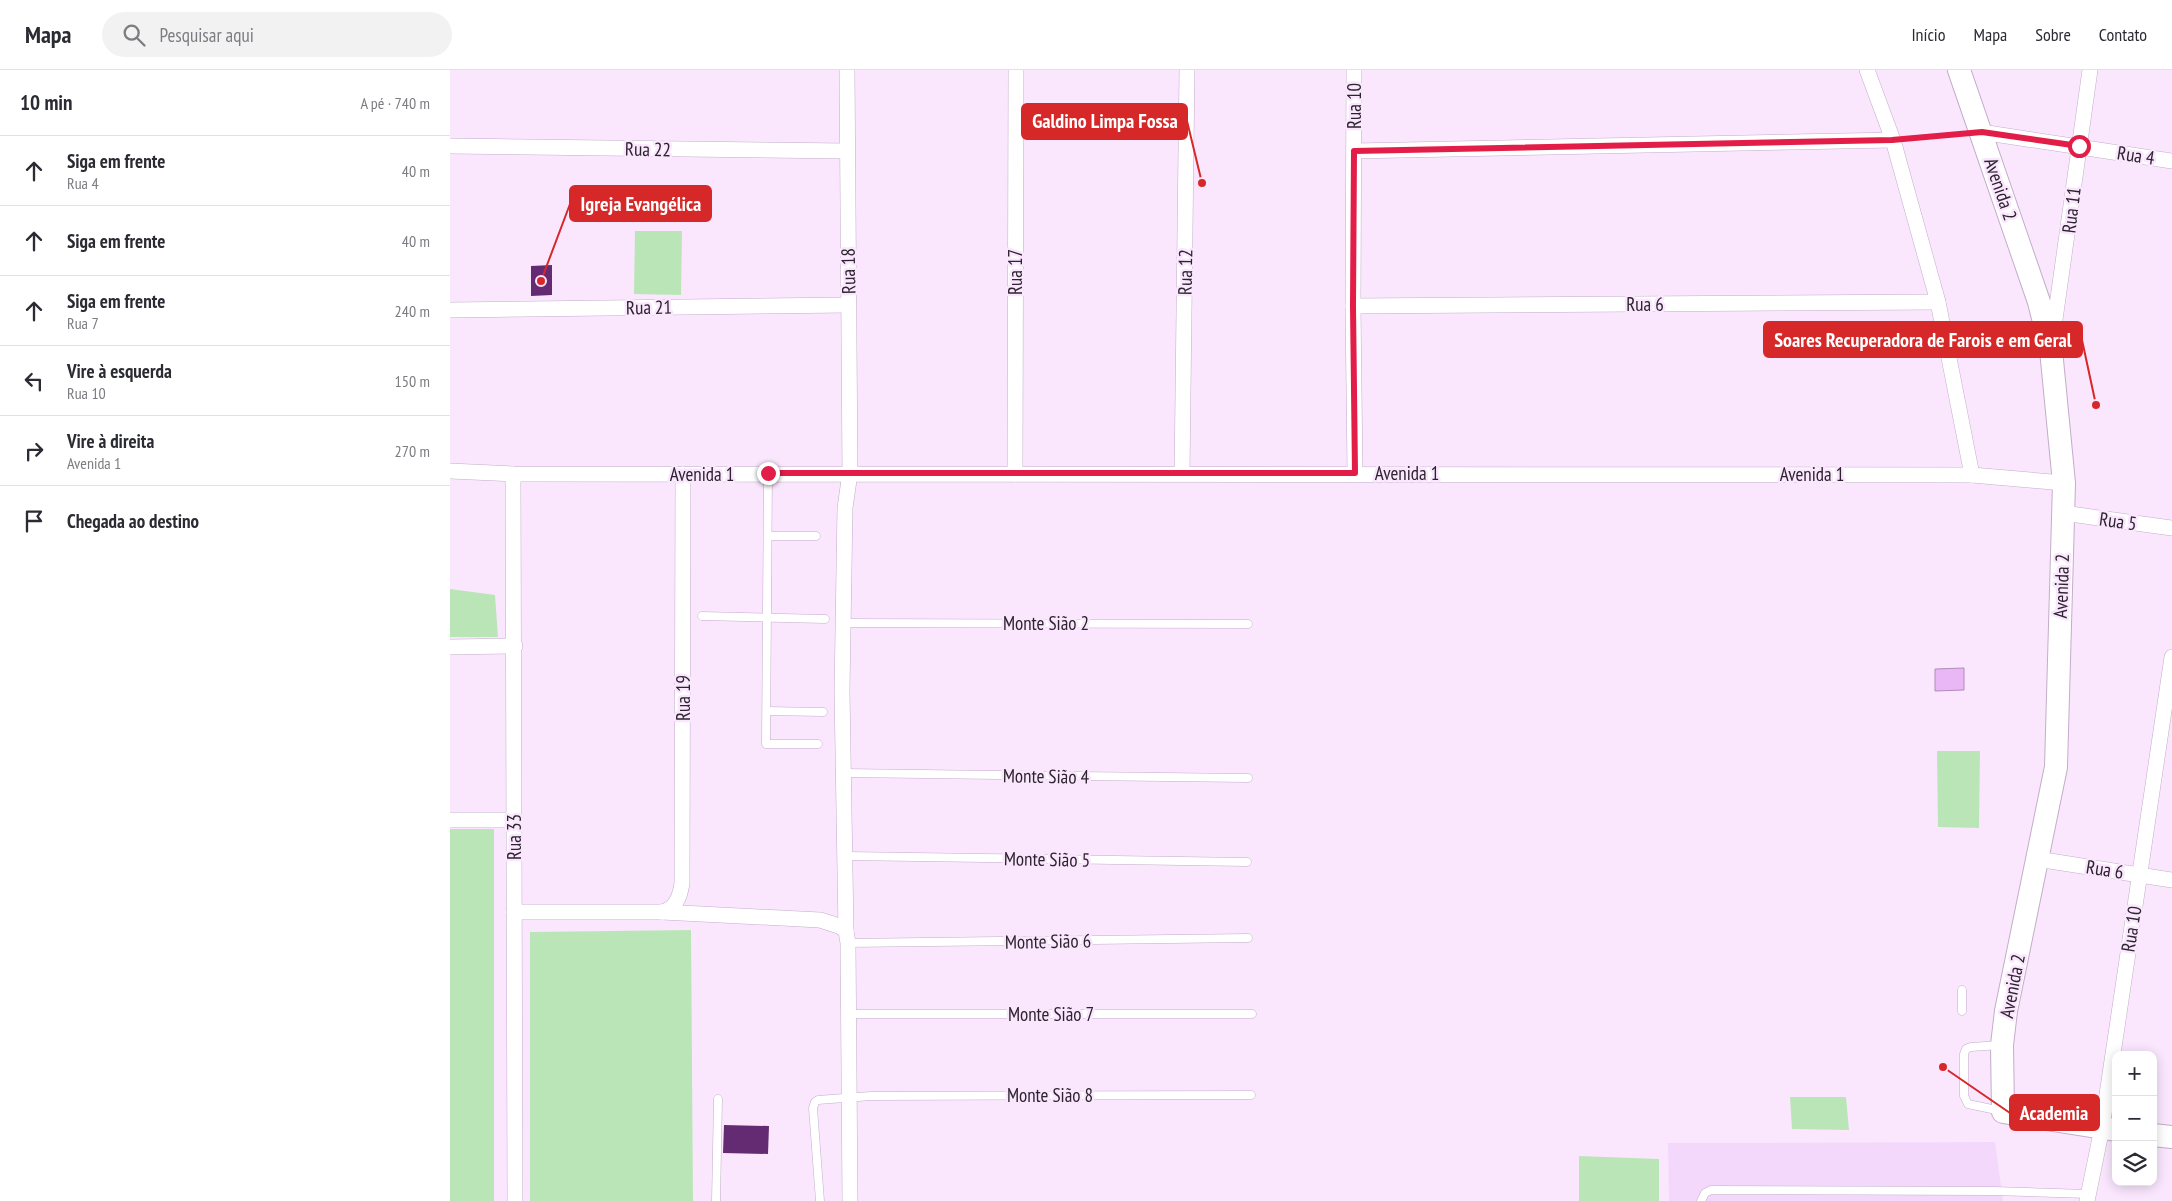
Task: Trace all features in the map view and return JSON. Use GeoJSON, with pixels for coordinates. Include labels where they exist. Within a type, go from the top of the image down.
{"type":"FeatureCollection","features":[{"type":"Feature","properties":{"kind":"street","name":"Rua 18"},"geometry":{"type":"LineString","coordinates":[[847,70],[850,473],[845,508],[843,623],[850,1201]]}},
{"type":"Feature","properties":{"kind":"street","name":"Rua 17"},"geometry":{"type":"LineString","coordinates":[[1015,474],[1016,70]]}},
{"type":"Feature","properties":{"kind":"street","name":"Rua 12"},"geometry":{"type":"LineString","coordinates":[[1182,474],[1187,70]]}},
{"type":"Feature","properties":{"kind":"street","name":"Rua 10"},"geometry":{"type":"LineString","coordinates":[[1354,70],[1353,306],[1355,473]]}},
{"type":"Feature","properties":{"kind":"street"},"geometry":{"type":"LineString","coordinates":[[1867,70],[1892,140],[1938,302],[1972,475]]}},
{"type":"Feature","properties":{"kind":"street","name":"Avenida 2"},"geometry":{"type":"LineString","coordinates":[[1959,70],[1982,132],[2039,302],[2051,350],[2064,483],[2056,767],[2006,1011],[2002,1045],[2003,1112]]}},
{"type":"Feature","properties":{"kind":"street","name":"Rua 11"},"geometry":{"type":"LineString","coordinates":[[2051,350],[2090,70]]}},
{"type":"Feature","properties":{"kind":"street","name":"Rua 4"},"geometry":{"type":"LineString","coordinates":[[1982,132],[2172,161]]}},
{"type":"Feature","properties":{"kind":"street"},"geometry":{"type":"LineString","coordinates":[[1354,151],[1892,140]]}},
{"type":"Feature","properties":{"kind":"street","name":"Rua 22"},"geometry":{"type":"LineString","coordinates":[[450,146],[847,151]]}},
{"type":"Feature","properties":{"kind":"street","name":"Rua 6"},"geometry":{"type":"LineString","coordinates":[[1353,306],[1938,302]]}},
{"type":"Feature","properties":{"kind":"street","name":"Rua 21"},"geometry":{"type":"LineString","coordinates":[[450,310],[848,305]]}},
{"type":"Feature","properties":{"kind":"street","name":"Avenida 1"},"geometry":{"type":"LineString","coordinates":[[450,471],[513,474],[1355,473],[1972,475],[2064,483]]}},
{"type":"Feature","properties":{"kind":"street","name":"Rua 33"},"geometry":{"type":"LineString","coordinates":[[513,474],[515,646],[515,1201]]}},
{"type":"Feature","properties":{"kind":"street","name":"Rua 19"},"geometry":{"type":"LineString","coordinates":[[662,912],[672,907],[676,902],[682,883],[683,474]]}},
{"type":"Feature","properties":{"kind":"street","name":"Rua 5"},"geometry":{"type":"LineString","coordinates":[[2063,513],[2172,528]]}},
{"type":"Feature","properties":{"kind":"street"},"geometry":{"type":"LineString","coordinates":[[450,647],[515,646]]}},
{"type":"Feature","properties":{"kind":"street","name":"Rua 10"},"geometry":{"type":"LineString","coordinates":[[2088,1197],[2109,1129],[2140,875],[2172,657]]}},
{"type":"Feature","properties":{"kind":"street"},"geometry":{"type":"LineString","coordinates":[[450,820],[514,820]]}},
{"type":"Feature","properties":{"kind":"street","name":"Rua 6"},"geometry":{"type":"LineString","coordinates":[[2037,858],[2172,880]]}},
{"type":"Feature","properties":{"kind":"street"},"geometry":{"type":"LineString","coordinates":[[514,912],[662,912],[820,920],[839,926],[847,937]]}},
{"type":"Feature","properties":{"kind":"street"},"geometry":{"type":"LineString","coordinates":[[2003,1112],[2109,1129]]}},
{"type":"Feature","properties":{"kind":"street"},"geometry":{"type":"LineString","coordinates":[[2157,1135],[2172,1137]]}},
{"type":"Feature","properties":{"kind":"lane"},"geometry":{"type":"LineString","coordinates":[[768,473],[766,744],[818,744]]}},
{"type":"Feature","properties":{"kind":"lane"},"geometry":{"type":"LineString","coordinates":[[768,536],[816,536]]}},
{"type":"Feature","properties":{"kind":"lane"},"geometry":{"type":"LineString","coordinates":[[702,616],[767,616],[824,619]]}},
{"type":"Feature","properties":{"kind":"lane","name":"Monte Sião 2"},"geometry":{"type":"LineString","coordinates":[[843,623],[1248,624]]}},
{"type":"Feature","properties":{"kind":"lane"},"geometry":{"type":"LineString","coordinates":[[766,711],[823,712]]}},
{"type":"Feature","properties":{"kind":"lane","name":"Monte Sião 4"},"geometry":{"type":"LineString","coordinates":[[844,773],[1248,778]]}},
{"type":"Feature","properties":{"kind":"lane","name":"Monte Sião 5"},"geometry":{"type":"LineString","coordinates":[[846,856],[1247,862]]}},
{"type":"Feature","properties":{"kind":"lane","name":"Monte Sião 6"},"geometry":{"type":"LineString","coordinates":[[847,937],[1248,938]]}},
{"type":"Feature","properties":{"kind":"lane"},"geometry":{"type":"LineString","coordinates":[[1962,990],[1962,1010]]}},
{"type":"Feature","properties":{"kind":"lane","name":"Monte Sião 7"},"geometry":{"type":"LineString","coordinates":[[849,1014],[1252,1014]]}},
{"type":"Feature","properties":{"kind":"lane"},"geometry":{"type":"LineString","coordinates":[[2002,1045],[1966,1049],[1964,1054],[1964,1096],[1968,1104],[2003,1112]]}},
{"type":"Feature","properties":{"kind":"lane","name":"Monte Sião 8"},"geometry":{"type":"LineString","coordinates":[[820,1201],[814,1105],[815,1102],[821,1099],[871,1096],[1251,1095]]}},
{"type":"Feature","properties":{"kind":"lane"},"geometry":{"type":"LineString","coordinates":[[716,1201],[718,1099]]}},
{"type":"Feature","properties":{"kind":"lane"},"geometry":{"type":"LineString","coordinates":[[1701,1201],[1705,1192],[1711,1190],[2088,1197]]}},
{"type":"Feature","properties":{"kind":"path"},"geometry":{"type":"LineString","coordinates":[[1892,140],[1982,132]]}},
{"type":"Feature","properties":{"kind":"shaded area"},"geometry":{"type":"Polygon","coordinates":[[[1964,668],[1964,690],[1935,691],[1935,669],[1964,668]]]}},
{"type":"Feature","properties":{"kind":"shaded area"},"geometry":{"type":"Polygon","coordinates":[[[1995,1142],[2003,1201],[1669,1201],[1668,1143],[1995,1142]]]}},
{"type":"Feature","properties":{"kind":"green space"},"geometry":{"type":"Polygon","coordinates":[[[635,231],[682,231],[681,295],[634,294],[635,231]]]}},
{"type":"Feature","properties":{"kind":"green space"},"geometry":{"type":"Polygon","coordinates":[[[450,589],[495,595],[498,637],[450,637],[450,589]]]}},
{"type":"Feature","properties":{"kind":"green space"},"geometry":{"type":"Polygon","coordinates":[[[1937,751],[1980,751],[1979,828],[1938,827],[1937,751]]]}},
{"type":"Feature","properties":{"kind":"green space"},"geometry":{"type":"Polygon","coordinates":[[[450,829],[494,829],[494,1201],[450,1201],[450,829]]]}},
{"type":"Feature","properties":{"kind":"green space"},"geometry":{"type":"Polygon","coordinates":[[[691,930],[693,1201],[530,1201],[530,932],[691,930]]]}},
{"type":"Feature","properties":{"kind":"green space"},"geometry":{"type":"Polygon","coordinates":[[[1790,1097],[1846,1097],[1849,1130],[1792,1129],[1790,1097]]]}},
{"type":"Feature","properties":{"kind":"green space"},"geometry":{"type":"Polygon","coordinates":[[[1579,1156],[1659,1159],[1659,1201],[1579,1201],[1579,1156]]]}},
{"type":"Feature","properties":{"kind":"building"},"geometry":{"type":"Polygon","coordinates":[[[552,265],[552,295],[531,296],[531,266],[552,265]]]}},
{"type":"Feature","properties":{"kind":"building"},"geometry":{"type":"Polygon","coordinates":[[[724,1125],[769,1126],[768,1154],[723,1153],[724,1125]]]}},
{"type":"Feature","properties":{"kind":"place","name":"Galdino Limpa Fossa"},"geometry":{"type":"Point","coordinates":[1202,183]}},
{"type":"Feature","properties":{"kind":"place","name":"Igreja Evangélica"},"geometry":{"type":"Point","coordinates":[541,281]}},
{"type":"Feature","properties":{"kind":"place","name":"Soares Recuperadora de Farois e em Geral"},"geometry":{"type":"Point","coordinates":[2096,405]}},
{"type":"Feature","properties":{"kind":"place","name":"Academia"},"geometry":{"type":"Point","coordinates":[1943,1067]}},
{"type":"Feature","properties":{"kind":"route"},"geometry":{"type":"LineString","coordinates":[[768,473],[1355,473],[1354,151],[1892,140],[1982,132],[2079,146]]}}]}
